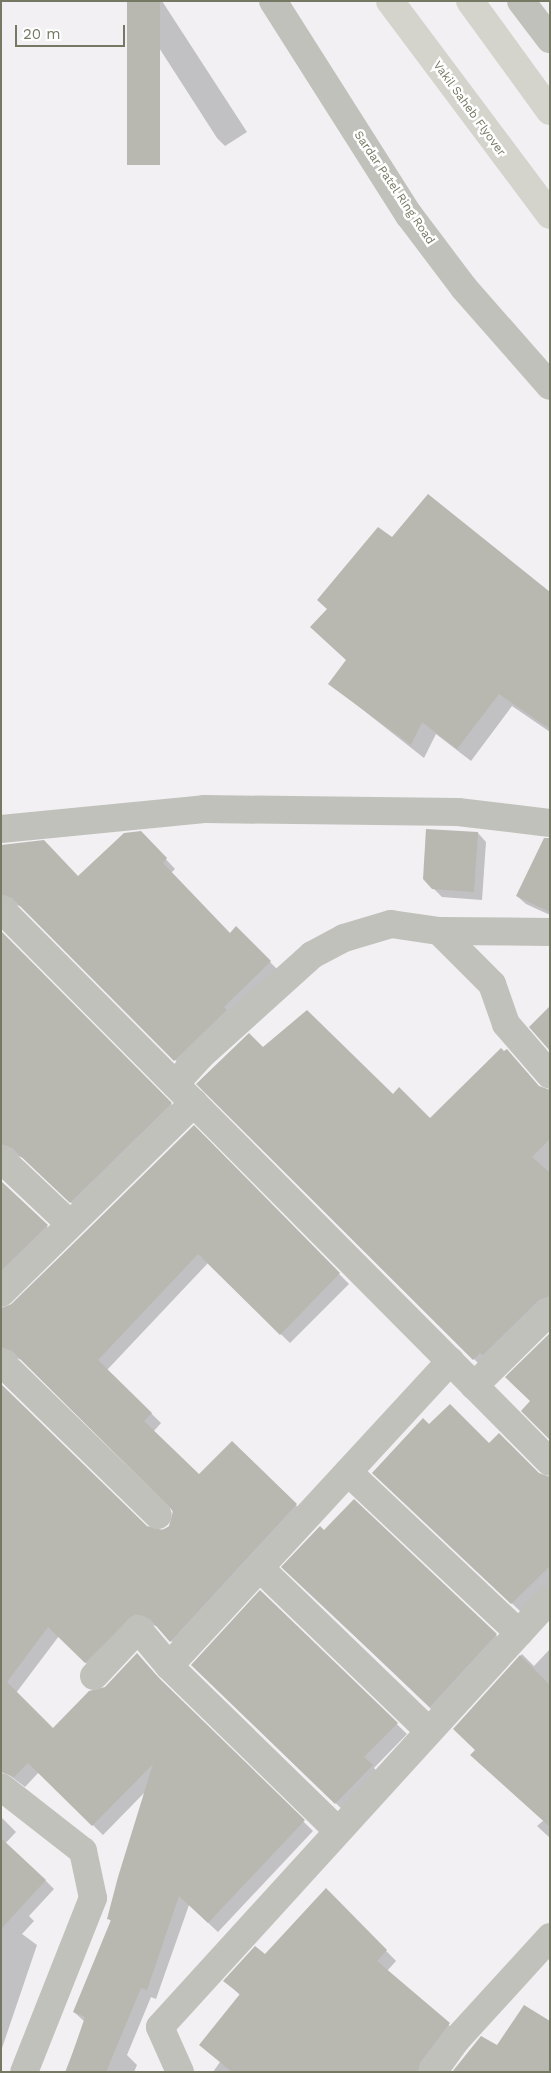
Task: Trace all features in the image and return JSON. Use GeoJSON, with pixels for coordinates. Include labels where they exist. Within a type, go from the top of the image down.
{"type":"FeatureCollection","features":[{"type":"Feature","properties":{"kind":"highway","name":"Vakil Saheb Flyover"},"geometry":{"type":"LineString","coordinates":[[390,1],[550,215]]}},
{"type":"Feature","properties":{"kind":"highway"},"geometry":{"type":"LineString","coordinates":[[470,1],[550,111]]}},
{"type":"Feature","properties":{"kind":"street","name":"Sardar Patel Ring Road"},"geometry":{"type":"LineString","coordinates":[[273,1],[409,215],[464,288],[550,386]]}},
{"type":"Feature","properties":{"kind":"street"},"geometry":{"type":"LineString","coordinates":[[521,1],[550,39]]}},
{"type":"Feature","properties":{"kind":"street"},"geometry":{"type":"LineString","coordinates":[[1,829],[204,809],[458,812],[550,823]]}},
{"type":"Feature","properties":{"kind":"street"},"geometry":{"type":"LineString","coordinates":[[1,909],[550,1462]]}},
{"type":"Feature","properties":{"kind":"street"},"geometry":{"type":"LineString","coordinates":[[176,1084],[200,1056],[312,955],[344,938],[391,924],[439,931],[550,932]]}},
{"type":"Feature","properties":{"kind":"street"},"geometry":{"type":"LineString","coordinates":[[439,931],[492,984],[506,1024],[550,1076]]}},
{"type":"Feature","properties":{"kind":"street"},"geometry":{"type":"LineString","coordinates":[[1,1293],[194,1103]]}},
{"type":"Feature","properties":{"kind":"street"},"geometry":{"type":"LineString","coordinates":[[1,1159],[70,1224]]}},
{"type":"Feature","properties":{"kind":"street"},"geometry":{"type":"LineString","coordinates":[[474,1386],[550,1311]]}},
{"type":"Feature","properties":{"kind":"street"},"geometry":{"type":"LineString","coordinates":[[169,1666],[450,1361]]}},
{"type":"Feature","properties":{"kind":"street"},"geometry":{"type":"LineString","coordinates":[[1,1362],[158,1515]]}},
{"type":"Feature","properties":{"kind":"street"},"geometry":{"type":"LineString","coordinates":[[348,1472],[519,1633]]}},
{"type":"Feature","properties":{"kind":"street"},"geometry":{"type":"LineString","coordinates":[[260,1568],[429,1731]]}},
{"type":"Feature","properties":{"kind":"street"},"geometry":{"type":"LineString","coordinates":[[180,2072],[160,2027],[337,1830],[550,1599]]}},
{"type":"Feature","properties":{"kind":"street"},"geometry":{"type":"LineString","coordinates":[[94,1676],[138,1629],[169,1666],[337,1830]]}},
{"type":"Feature","properties":{"kind":"street"},"geometry":{"type":"LineString","coordinates":[[1,1787],[83,1851],[93,1898],[24,2072]]}},
{"type":"Feature","properties":{"kind":"street"},"geometry":{"type":"LineString","coordinates":[[433,2072],[458,2039],[550,1937]]}},
{"type":"Feature","properties":{"kind":"building"},"geometry":{"type":"Polygon","coordinates":[[[127,1],[160,1],[160,165],[127,165],[127,1]]]}},
{"type":"Feature","properties":{"kind":"building"},"geometry":{"type":"Polygon","coordinates":[[[428,494],[550,592],[550,729],[499,694],[457,749],[422,722],[411,745],[328,684],[346,660],[310,627],[327,609],[317,600],[378,527],[392,537],[428,494]]]}},
{"type":"Feature","properties":{"kind":"building"},"geometry":{"type":"Polygon","coordinates":[[[426,829],[478,832],[474,892],[432,889],[423,879],[426,829]]]}},
{"type":"Feature","properties":{"kind":"building"},"geometry":{"type":"Polygon","coordinates":[[[141,831],[167,858],[163,863],[230,933],[236,926],[271,961],[224,1007],[227,1010],[174,1061],[12,898],[1,894],[1,845],[44,840],[78,876],[124,833],[141,831]]]}},
{"type":"Feature","properties":{"kind":"building"},"geometry":{"type":"Polygon","coordinates":[[[544,838],[550,838],[550,912],[516,896],[544,838]]]}},
{"type":"Feature","properties":{"kind":"building"},"geometry":{"type":"Polygon","coordinates":[[[1,931],[172,1103],[70,1203],[12,1148],[1,1144],[1,931]]]}},
{"type":"Feature","properties":{"kind":"building"},"geometry":{"type":"Polygon","coordinates":[[[550,1006],[550,1051],[529,1027],[550,1006]]]}},
{"type":"Feature","properties":{"kind":"building"},"geometry":{"type":"Polygon","coordinates":[[[307,1010],[393,1094],[399,1087],[430,1118],[501,1048],[504,1051],[507,1049],[539,1086],[550,1090],[550,1139],[532,1157],[550,1173],[550,1296],[539,1300],[483,1355],[480,1353],[473,1360],[196,1084],[249,1033],[263,1047],[307,1010]]]}},
{"type":"Feature","properties":{"kind":"building"},"geometry":{"type":"Polygon","coordinates":[[[194,1125],[340,1273],[280,1335],[198,1254],[98,1360],[152,1413],[144,1421],[199,1474],[232,1441],[297,1504],[170,1642],[150,1619],[135,1614],[85,1663],[48,1627],[7,1682],[53,1728],[89,1691],[105,1687],[137,1653],[158,1677],[305,1820],[208,1923],[179,1896],[147,1990],[141,1988],[106,2072],[66,2072],[85,2017],[73,2012],[111,1920],[107,1919],[118,1877],[153,1764],[92,1826],[28,1763],[14,1777],[1,1772],[1,1384],[147,1526],[163,1530],[169,1526],[173,1511],[12,1351],[1,1347],[1,1308],[12,1304],[194,1125]]]}},
{"type":"Feature","properties":{"kind":"building"},"geometry":{"type":"Polygon","coordinates":[[[1,1181],[48,1225],[1,1271],[1,1181]]]}},
{"type":"Feature","properties":{"kind":"building"},"geometry":{"type":"Polygon","coordinates":[[[550,1333],[550,1440],[521,1411],[530,1401],[505,1377],[550,1333]]]}},
{"type":"Feature","properties":{"kind":"building"},"geometry":{"type":"Polygon","coordinates":[[[450,1404],[489,1443],[499,1433],[539,1473],[550,1477],[550,1566],[511,1604],[372,1473],[423,1418],[429,1424],[450,1404]]]}},
{"type":"Feature","properties":{"kind":"building"},"geometry":{"type":"Polygon","coordinates":[[[354,1499],[497,1634],[430,1707],[281,1567],[320,1526],[324,1530],[354,1499]]]}},
{"type":"Feature","properties":{"kind":"building"},"geometry":{"type":"Polygon","coordinates":[[[260,1590],[398,1723],[364,1757],[373,1765],[335,1804],[191,1665],[260,1590]]]}},
{"type":"Feature","properties":{"kind":"building"},"geometry":{"type":"Polygon","coordinates":[[[520,1655],[550,1685],[550,1827],[470,1755],[475,1750],[453,1729],[520,1655]]]}},
{"type":"Feature","properties":{"kind":"building"},"geometry":{"type":"Polygon","coordinates":[[[1,1838],[46,1880],[1,1929],[1,1838]]]}},
{"type":"Feature","properties":{"kind":"building"},"geometry":{"type":"Polygon","coordinates":[[[326,1888],[387,1950],[377,1961],[450,2023],[420,2063],[418,2072],[232,2072],[199,2045],[240,1994],[223,1981],[255,1946],[265,1954],[326,1888]]]}},
{"type":"Feature","properties":{"kind":"building"},"geometry":{"type":"Polygon","coordinates":[[[524,2005],[550,2021],[550,2072],[452,2072],[481,2036],[497,2045],[524,2005]]]}}]}
